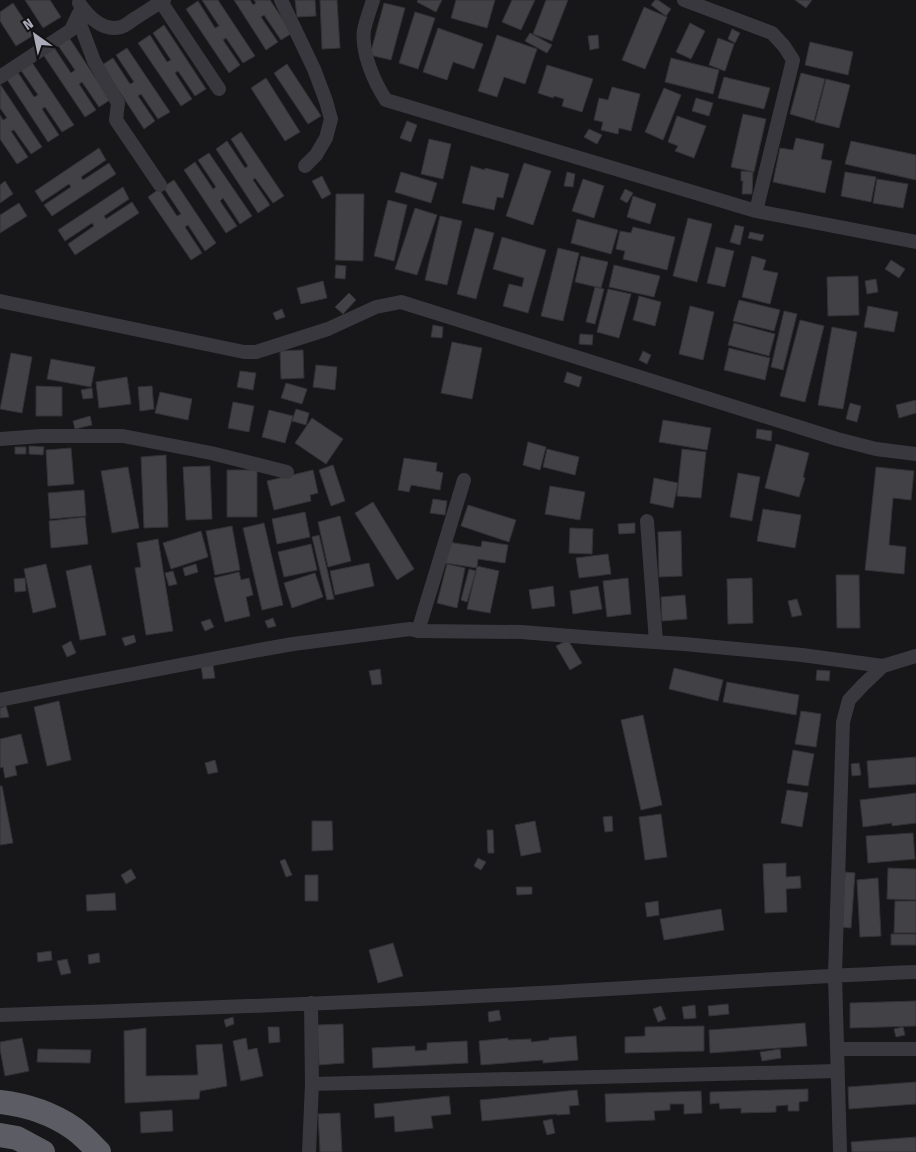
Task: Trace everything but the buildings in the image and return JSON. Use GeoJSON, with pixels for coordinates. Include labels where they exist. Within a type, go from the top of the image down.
{"type":"FeatureCollection","features":[{"type":"Feature","properties":{"kind":"highway"},"geometry":{"type":"LineString","coordinates":[[0,1102],[18,1104],[48,1114],[74,1129],[99,1152]]}},
{"type":"Feature","properties":{"kind":"highway"},"geometry":{"type":"LineString","coordinates":[[0,1135],[17,1138],[43,1152]]}},
{"type":"Feature","properties":{"kind":"street"},"geometry":{"type":"LineString","coordinates":[[281,0],[314,69],[331,119],[326,138],[316,155],[305,166]]}},
{"type":"Feature","properties":{"kind":"street"},"geometry":{"type":"LineString","coordinates":[[373,0],[364,31],[364,48],[378,89],[386,100],[756,211],[916,242]]}},
{"type":"Feature","properties":{"kind":"street"},"geometry":{"type":"LineString","coordinates":[[684,0],[772,33],[793,60],[756,211]]}},
{"type":"Feature","properties":{"kind":"street"},"geometry":{"type":"LineString","coordinates":[[80,4],[97,22],[113,28],[122,27],[162,1],[219,89]]}},
{"type":"Feature","properties":{"kind":"street"},"geometry":{"type":"LineString","coordinates":[[0,77],[71,30],[80,4]]}},
{"type":"Feature","properties":{"kind":"street"},"geometry":{"type":"LineString","coordinates":[[80,4],[80,24],[94,61],[118,103],[116,120],[160,185]]}},
{"type":"Feature","properties":{"kind":"street"},"geometry":{"type":"LineString","coordinates":[[0,301],[244,352],[256,352],[328,329],[376,307],[401,302],[837,439],[876,450],[916,454]]}},
{"type":"Feature","properties":{"kind":"street"},"geometry":{"type":"LineString","coordinates":[[0,439],[42,436],[123,436],[211,452],[287,472]]}},
{"type":"Feature","properties":{"kind":"street"},"geometry":{"type":"LineString","coordinates":[[418,631],[464,480]]}},
{"type":"Feature","properties":{"kind":"street"},"geometry":{"type":"LineString","coordinates":[[646,521],[656,642]]}},
{"type":"Feature","properties":{"kind":"street"},"geometry":{"type":"LineString","coordinates":[[0,700],[267,648],[410,629],[418,631],[521,632],[656,642],[802,655],[883,666],[916,656]]}},
{"type":"Feature","properties":{"kind":"street"},"geometry":{"type":"LineString","coordinates":[[840,1152],[835,975],[842,722],[849,700],[883,666]]}},
{"type":"Feature","properties":{"kind":"street"},"geometry":{"type":"LineString","coordinates":[[0,1015],[538,993],[916,972]]}},
{"type":"Feature","properties":{"kind":"street"},"geometry":{"type":"LineString","coordinates":[[309,1152],[312,1084],[311,1003]]}},
{"type":"Feature","properties":{"kind":"street"},"geometry":{"type":"LineString","coordinates":[[837,1049],[916,1049]]}},
{"type":"Feature","properties":{"kind":"street"},"geometry":{"type":"LineString","coordinates":[[312,1084],[838,1071]]}}]}
